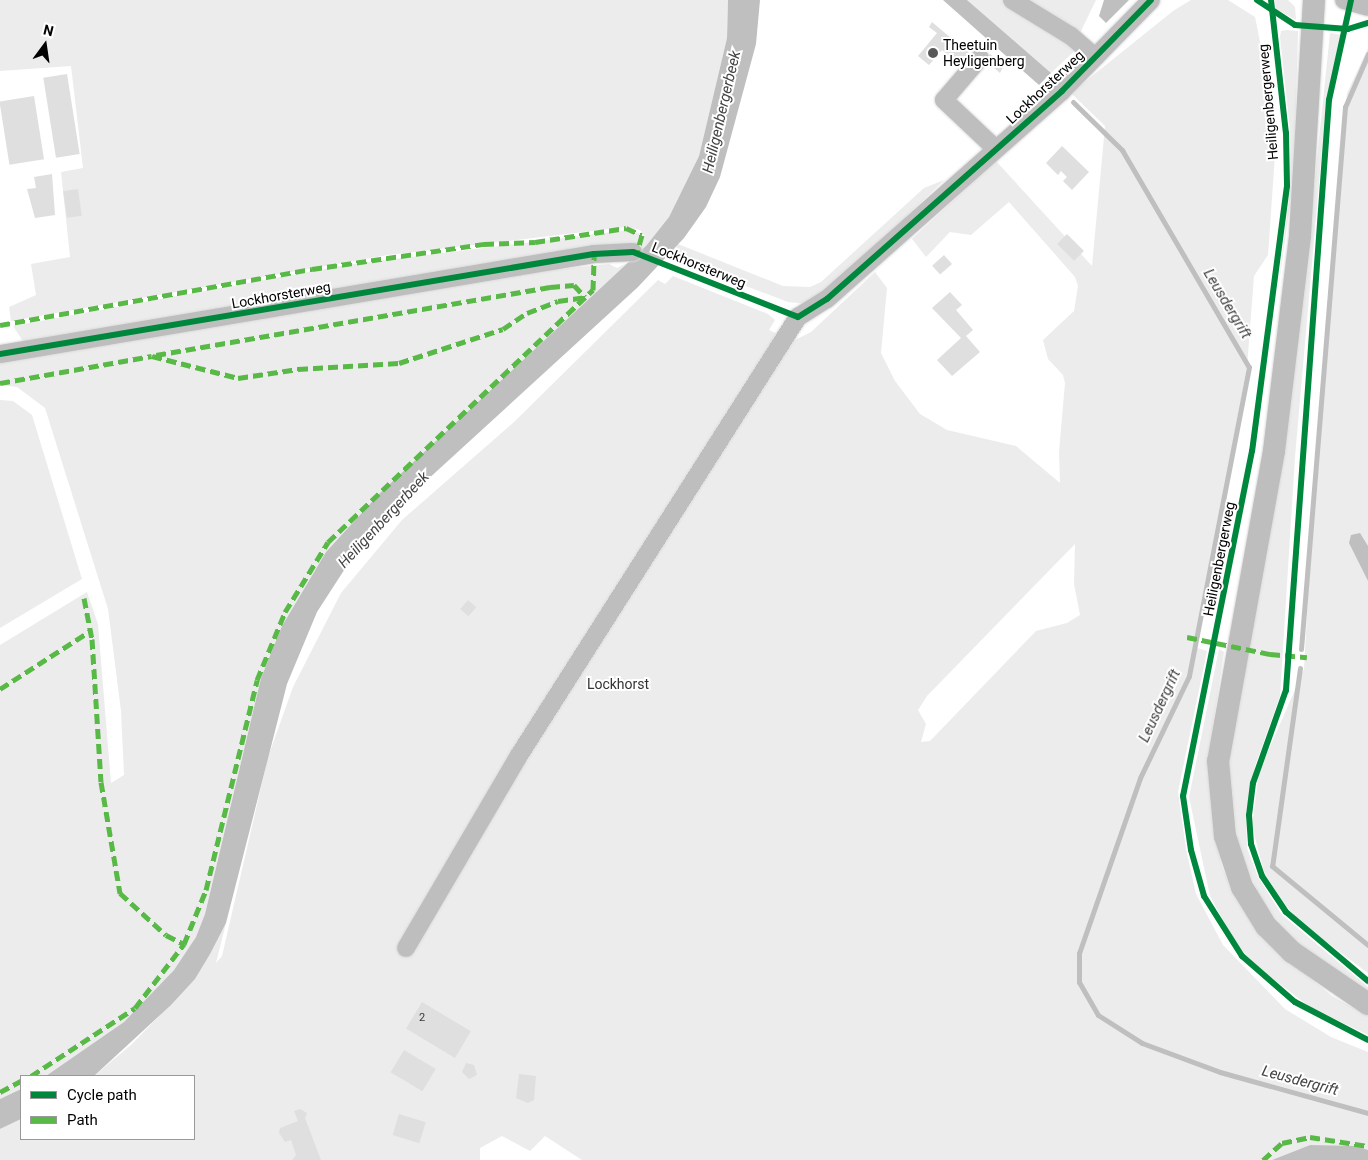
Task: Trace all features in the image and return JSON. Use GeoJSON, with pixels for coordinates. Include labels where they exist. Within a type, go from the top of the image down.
{"type":"FeatureCollection","features":[{"type":"Feature","properties":{"kind":"main road"},"geometry":{"type":"LineString","coordinates":[[1314,0],[1300,236],[1274,451],[1218,761],[1225,836],[1242,887],[1266,926],[1292,952],[1368,1004]]}},
{"type":"Feature","properties":{"kind":"street"},"geometry":{"type":"LineString","coordinates":[[1012,0],[1071,36],[1095,58]]}},
{"type":"Feature","properties":{"kind":"street","name":"Lockhorsterweg"},"geometry":{"type":"LineString","coordinates":[[406,948],[518,757],[798,317],[827,299],[996,149],[1095,58],[1151,0]]}},
{"type":"Feature","properties":{"kind":"street"},"geometry":{"type":"LineString","coordinates":[[1344,0],[1368,7]]}},
{"type":"Feature","properties":{"kind":"street"},"geometry":{"type":"LineString","coordinates":[[980,58],[944,100],[996,149]]}},
{"type":"Feature","properties":{"kind":"street","name":"Lockhorsterweg"},"geometry":{"type":"LineString","coordinates":[[0,354],[594,254],[632,252]]}},
{"type":"Feature","properties":{"kind":"green space"},"geometry":{"type":"Polygon","coordinates":[[[0,0],[728,0],[727,38],[699,156],[669,217],[643,250],[618,244],[579,248],[24,343],[13,326],[346,265],[628,230],[639,233],[642,239],[645,236],[640,230],[626,227],[388,255],[11,321],[9,307],[36,295],[31,264],[70,257],[61,172],[83,168],[71,66],[0,71],[0,0]]]}},
{"type":"Feature","properties":{"kind":"green space"},"geometry":{"type":"Polygon","coordinates":[[[967,0],[1096,0],[1081,31],[1084,42],[1051,73],[967,0]]]}},
{"type":"Feature","properties":{"kind":"green space","name":"Lockhorst"},"geometry":{"type":"Polygon","coordinates":[[[1191,0],[1228,0],[1255,17],[1277,126],[1268,255],[1254,276],[1247,367],[1194,647],[1207,651],[1178,792],[1186,849],[1196,894],[1223,945],[1285,1009],[1331,1037],[1368,1052],[1368,1150],[1310,1145],[1272,1160],[582,1160],[545,1136],[530,1151],[502,1136],[480,1148],[480,1160],[0,1160],[0,1129],[20,1119],[20,1140],[195,1140],[195,1075],[95,1075],[132,1044],[195,979],[226,923],[216,963],[222,956],[268,757],[293,687],[341,593],[402,520],[513,423],[658,280],[665,284],[673,276],[768,314],[775,320],[769,330],[793,341],[811,332],[875,272],[887,288],[881,353],[895,381],[920,414],[947,430],[1016,446],[1060,483],[1059,452],[1065,383],[1063,375],[1048,359],[1043,340],[1074,311],[1078,286],[1075,277],[1009,202],[971,235],[950,232],[926,257],[912,239],[996,161],[1092,266],[1105,126],[1071,93],[1173,11],[1191,0]],[[1075,544],[927,696],[918,710],[926,724],[921,742],[930,741],[1036,631],[1067,623],[1080,615],[1074,584],[1075,544]]]}},
{"type":"Feature","properties":{"kind":"green space"},"geometry":{"type":"Polygon","coordinates":[[[1275,0],[1288,0],[1295,7],[1296,20],[1276,9],[1275,0]]]}},
{"type":"Feature","properties":{"kind":"green space"},"geometry":{"type":"Polygon","coordinates":[[[1281,31],[1298,31],[1294,177],[1277,298],[1290,189],[1290,130],[1280,37],[1281,31]]]}},
{"type":"Feature","properties":{"kind":"green space"},"geometry":{"type":"Polygon","coordinates":[[[1330,33],[1343,35],[1326,104],[1295,457],[1280,696],[1255,766],[1246,817],[1247,848],[1258,877],[1282,915],[1368,987],[1368,994],[1290,937],[1263,902],[1245,865],[1237,837],[1229,761],[1305,274],[1330,33]]]}},
{"type":"Feature","properties":{"kind":"green space"},"geometry":{"type":"Polygon","coordinates":[[[1368,48],[1368,973],[1305,926],[1283,903],[1264,872],[1252,826],[1259,772],[1304,669],[1315,467],[1347,93],[1368,48]]]}},
{"type":"Feature","properties":{"kind":"green space"},"geometry":{"type":"Polygon","coordinates":[[[944,180],[828,292],[807,304],[788,302],[667,256],[678,244],[783,286],[810,287],[821,282],[924,188],[944,180]]]}},
{"type":"Feature","properties":{"kind":"green space"},"geometry":{"type":"Polygon","coordinates":[[[631,261],[380,493],[326,552],[282,626],[261,678],[205,914],[196,937],[174,970],[124,1022],[60,1069],[48,1075],[20,1075],[20,1089],[0,1099],[0,645],[87,592],[98,624],[111,783],[124,775],[121,711],[108,609],[45,408],[17,387],[0,385],[0,362],[552,270],[609,264],[617,268],[631,261]]]}},
{"type":"Feature","properties":{"kind":"green space"},"geometry":{"type":"Polygon","coordinates":[[[0,400],[13,401],[32,415],[82,579],[0,628],[0,400]]]}},
{"type":"Feature","properties":{"kind":"green space"},"geometry":{"type":"Polygon","coordinates":[[[1219,649],[1224,652],[1212,733],[1215,833],[1222,867],[1234,893],[1280,953],[1332,996],[1368,1016],[1368,1035],[1310,1007],[1251,962],[1234,941],[1210,896],[1189,797],[1219,649]]]}},
{"type":"Feature","properties":{"kind":"water","name":"Heiligenbergerbeek"},"geometry":{"type":"Polygon","coordinates":[[[728,0],[760,0],[756,44],[720,177],[706,207],[684,238],[638,287],[426,481],[348,564],[317,612],[287,684],[226,923],[210,954],[195,979],[171,1005],[95,1075],[47,1075],[124,1022],[174,970],[196,937],[205,914],[261,678],[282,626],[326,552],[380,493],[646,246],[669,217],[699,156],[727,38],[728,0]]]}},
{"type":"Feature","properties":{"kind":"water"},"geometry":{"type":"Polygon","coordinates":[[[943,0],[967,0],[1051,73],[1039,85],[943,0]]]}},
{"type":"Feature","properties":{"kind":"water"},"geometry":{"type":"Polygon","coordinates":[[[1104,0],[1129,0],[1106,23],[1099,16],[1104,0]]]}},
{"type":"Feature","properties":{"kind":"water"},"geometry":{"type":"Polygon","coordinates":[[[1360,533],[1368,546],[1368,581],[1349,543],[1351,535],[1360,533]]]}},
{"type":"Feature","properties":{"kind":"water"},"geometry":{"type":"Polygon","coordinates":[[[20,1089],[20,1119],[0,1129],[0,1099],[20,1089]]]}},
{"type":"Feature","properties":{"kind":"water"},"geometry":{"type":"Polygon","coordinates":[[[1310,1145],[1355,1146],[1368,1150],[1368,1160],[1272,1160],[1310,1145]]]}},
{"type":"Feature","properties":{"kind":"building"},"geometry":{"type":"Polygon","coordinates":[[[932,22],[951,38],[951,44],[955,41],[969,53],[959,64],[942,50],[929,65],[918,56],[937,33],[929,27],[932,22]]]}},
{"type":"Feature","properties":{"kind":"building"},"geometry":{"type":"Polygon","coordinates":[[[990,54],[1004,65],[1000,73],[985,60],[990,54]]]}},
{"type":"Feature","properties":{"kind":"building"},"geometry":{"type":"Polygon","coordinates":[[[67,74],[80,154],[56,158],[43,78],[67,74]]]}},
{"type":"Feature","properties":{"kind":"building"},"geometry":{"type":"Polygon","coordinates":[[[34,96],[44,159],[9,165],[0,101],[34,96]]]}},
{"type":"Feature","properties":{"kind":"building"},"geometry":{"type":"Polygon","coordinates":[[[1062,146],[1089,172],[1072,190],[1063,181],[1067,177],[1061,171],[1058,175],[1046,163],[1062,146]]]}},
{"type":"Feature","properties":{"kind":"building"},"geometry":{"type":"Polygon","coordinates":[[[52,174],[55,215],[35,218],[27,189],[36,188],[34,177],[52,174]]]}},
{"type":"Feature","properties":{"kind":"building"},"geometry":{"type":"Polygon","coordinates":[[[78,189],[82,216],[67,218],[63,191],[78,189]]]}},
{"type":"Feature","properties":{"kind":"building"},"geometry":{"type":"Polygon","coordinates":[[[1067,234],[1084,251],[1074,261],[1057,244],[1067,234]]]}},
{"type":"Feature","properties":{"kind":"building"},"geometry":{"type":"Polygon","coordinates":[[[944,255],[952,264],[940,275],[932,266],[944,255]]]}},
{"type":"Feature","properties":{"kind":"building"},"geometry":{"type":"Polygon","coordinates":[[[950,292],[962,305],[956,310],[973,330],[966,336],[980,352],[952,376],[937,360],[961,338],[932,308],[950,292]]]}},
{"type":"Feature","properties":{"kind":"building"},"geometry":{"type":"Polygon","coordinates":[[[468,600],[476,607],[468,616],[460,609],[468,600]]]}},
{"type":"Feature","properties":{"kind":"building"},"geometry":{"type":"Polygon","coordinates":[[[422,1002],[471,1031],[455,1058],[406,1029],[422,1002]]]}},
{"type":"Feature","properties":{"kind":"building"},"geometry":{"type":"Polygon","coordinates":[[[404,1050],[436,1069],[422,1091],[391,1072],[404,1050]]]}},
{"type":"Feature","properties":{"kind":"building"},"geometry":{"type":"Polygon","coordinates":[[[466,1063],[474,1065],[477,1075],[469,1079],[462,1072],[466,1063]]]}},
{"type":"Feature","properties":{"kind":"building"},"geometry":{"type":"Polygon","coordinates":[[[519,1074],[536,1076],[534,1100],[528,1103],[516,1098],[519,1074]]]}},
{"type":"Feature","properties":{"kind":"building"},"geometry":{"type":"Polygon","coordinates":[[[300,1109],[307,1113],[305,1118],[321,1160],[292,1160],[296,1155],[291,1140],[285,1142],[279,1133],[280,1128],[298,1121],[294,1111],[300,1109]]]}},
{"type":"Feature","properties":{"kind":"building"},"geometry":{"type":"Polygon","coordinates":[[[399,1114],[426,1122],[419,1143],[393,1135],[399,1114]]]}},
{"type":"Feature","properties":{"kind":"waterway"},"geometry":{"type":"LineString","coordinates":[[1301,649],[1345,107],[1368,54]]}},
{"type":"Feature","properties":{"kind":"waterway","name":"Leusdergrift"},"geometry":{"type":"LineString","coordinates":[[1073,102],[1122,150],[1249,367],[1189,676],[1140,778],[1079,953],[1079,982],[1098,1015],[1142,1043],[1220,1072],[1368,1113]]}},
{"type":"Feature","properties":{"kind":"waterway"},"geometry":{"type":"LineString","coordinates":[[1300,668],[1272,866],[1368,945]]}},
{"type":"Feature","properties":{"kind":"marked path"},"geometry":{"type":"LineString","coordinates":[[0,325],[312,269],[484,244],[535,242],[626,228],[642,235],[637,253]]}},
{"type":"Feature","properties":{"kind":"marked path"},"geometry":{"type":"LineString","coordinates":[[33,1075],[135,1008],[184,944],[206,890],[257,680],[285,612],[328,542],[593,290],[594,254]]}},
{"type":"Feature","properties":{"kind":"marked path"},"geometry":{"type":"LineString","coordinates":[[156,355],[550,287],[574,285],[585,297]]}},
{"type":"Feature","properties":{"kind":"marked path"},"geometry":{"type":"LineString","coordinates":[[0,383],[152,356],[238,378],[298,369],[399,363],[503,329],[527,313],[558,301],[585,297]]}},
{"type":"Feature","properties":{"kind":"marked path"},"geometry":{"type":"LineString","coordinates":[[84,598],[92,639],[101,782],[120,893],[166,935],[184,944]]}},
{"type":"Feature","properties":{"kind":"marked path"},"geometry":{"type":"LineString","coordinates":[[0,689],[90,631]]}},
{"type":"Feature","properties":{"kind":"marked path"},"geometry":{"type":"LineString","coordinates":[[1187,637],[1270,654],[1307,657]]}},
{"type":"Feature","properties":{"kind":"marked path"},"geometry":{"type":"LineString","coordinates":[[0,1092],[20,1082]]}},
{"type":"Feature","properties":{"kind":"marked path"},"geometry":{"type":"LineString","coordinates":[[1263,1160],[1282,1143],[1310,1137],[1368,1146]]}},
{"type":"Feature","properties":{"kind":"cycle path"},"geometry":{"type":"LineString","coordinates":[[0,354],[594,254],[633,252],[798,317],[827,299],[1062,91],[1151,0]]}},
{"type":"Feature","properties":{"kind":"cycle path"},"geometry":{"type":"LineString","coordinates":[[1257,0],[1295,25],[1348,29],[1368,23]]}},
{"type":"Feature","properties":{"kind":"cycle path","name":"Heiligenbergerweg"},"geometry":{"type":"LineString","coordinates":[[1271,0],[1286,133],[1287,186],[1252,451],[1183,796],[1191,850],[1204,896],[1242,956],[1295,1002],[1368,1040]]}},
{"type":"Feature","properties":{"kind":"cycle path"},"geometry":{"type":"LineString","coordinates":[[1351,0],[1329,100],[1286,690],[1253,783],[1249,815],[1251,844],[1262,876],[1286,912],[1368,981]]}},
{"type":"Feature","properties":{"kind":"place","name":"Theetuin Heyligenberg"},"geometry":{"type":"Point","coordinates":[933,53]}}]}
